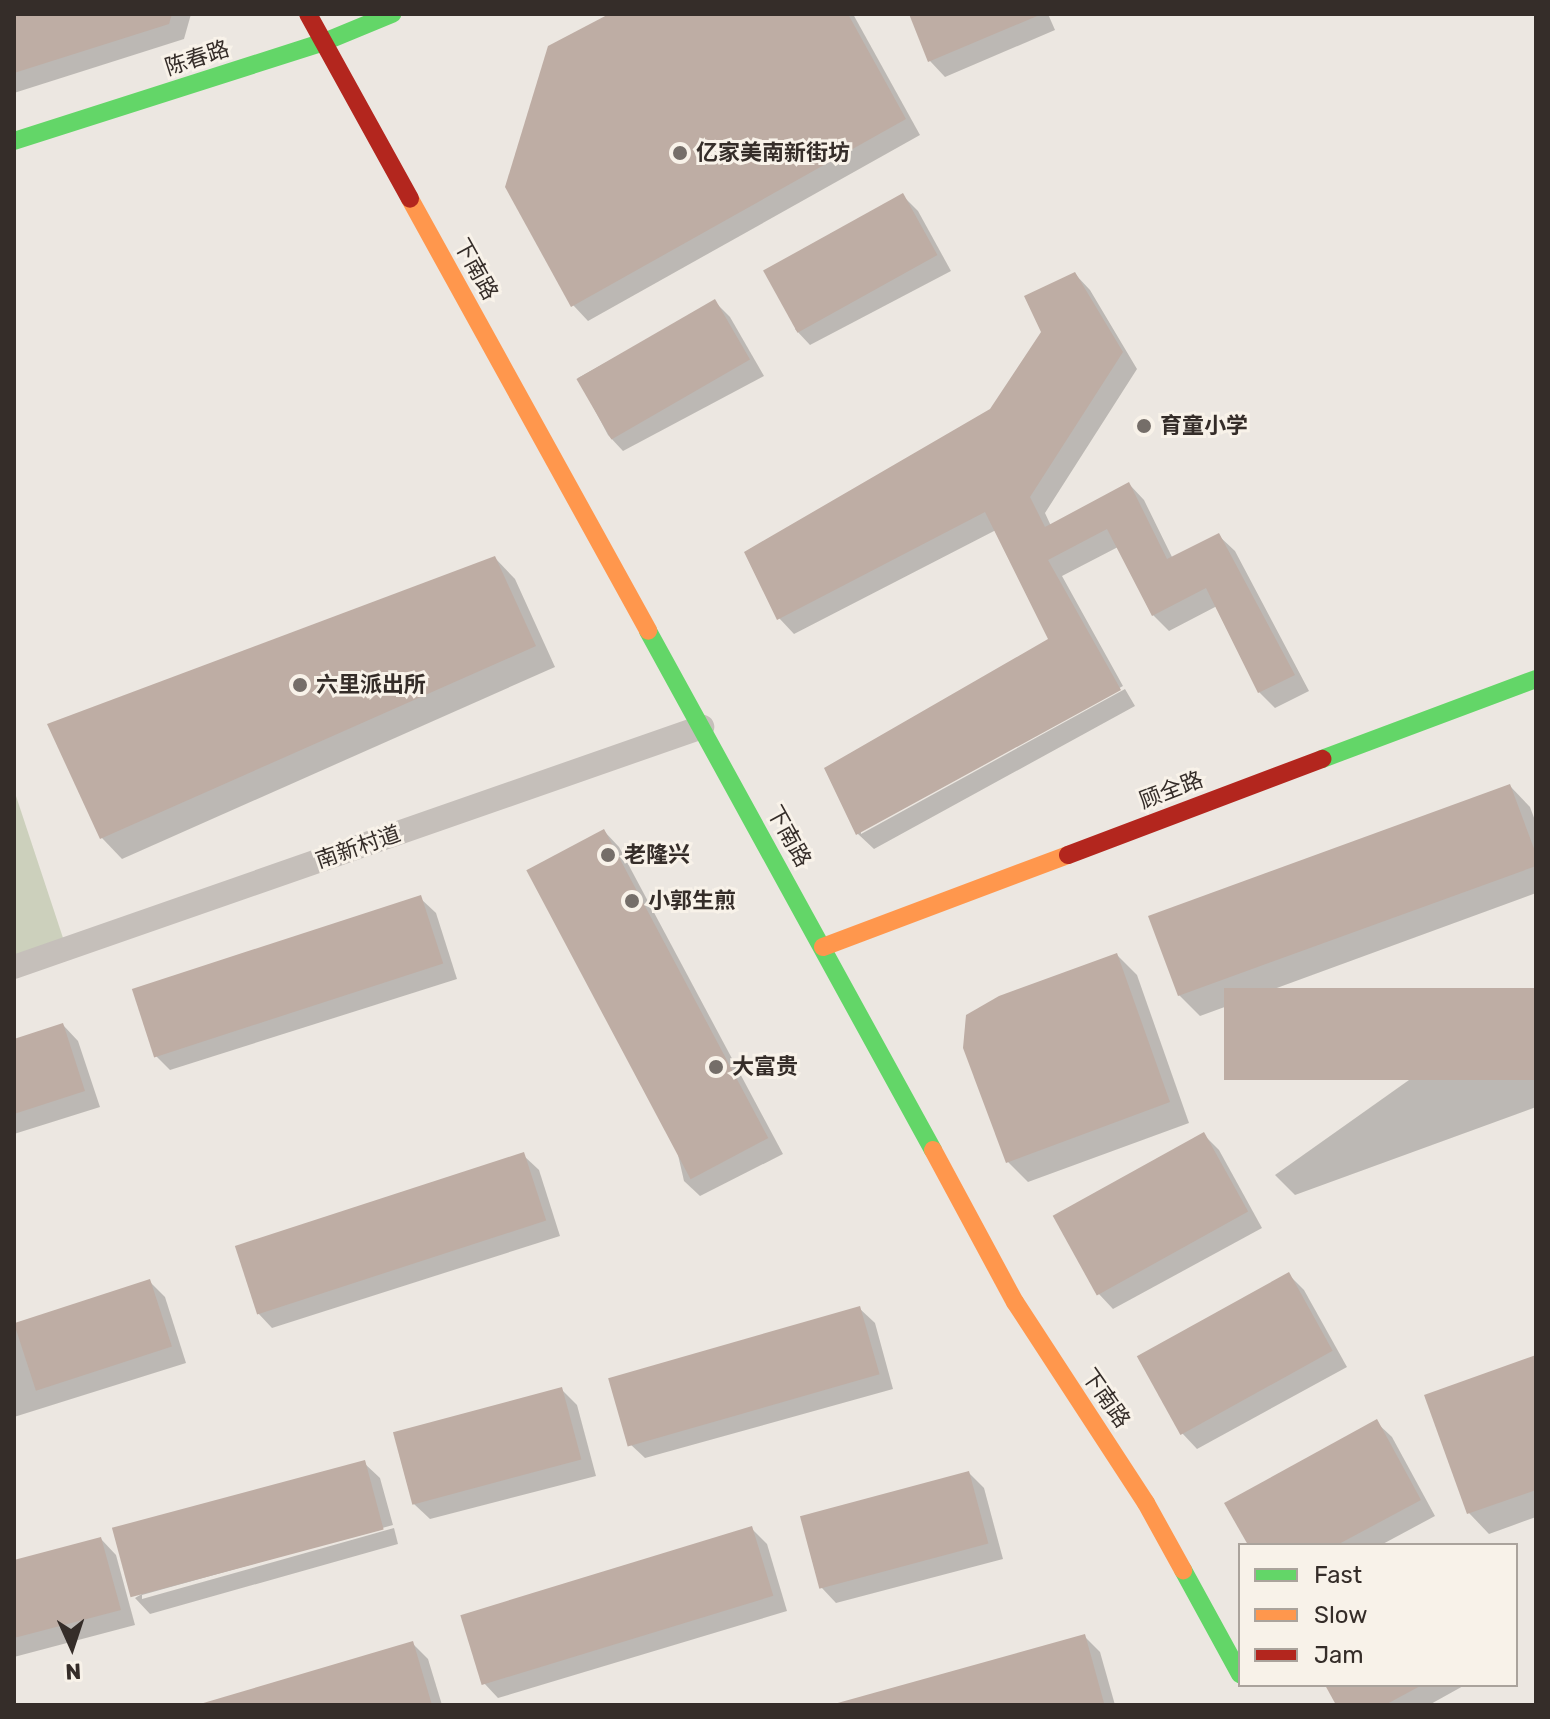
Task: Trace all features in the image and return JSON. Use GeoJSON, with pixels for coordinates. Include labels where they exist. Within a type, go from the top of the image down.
{"type":"FeatureCollection","features":[{"type":"Feature","properties":{"kind":"street","name":"下南路"},"geometry":{"type":"LineString","coordinates":[[308,14],[823,947],[1015,1302],[1146,1503],[1238,1670]]}},
{"type":"Feature","properties":{"kind":"street","name":"陈春路"},"geometry":{"type":"LineString","coordinates":[[14,141],[324,42],[392,14]]}},
{"type":"Feature","properties":{"kind":"street","name":"顾全路"},"geometry":{"type":"LineString","coordinates":[[823,947],[1536,679]]}},
{"type":"Feature","properties":{"kind":"lane","name":"南新村道"},"geometry":{"type":"LineString","coordinates":[[14,967],[702,727]]}},
{"type":"Feature","properties":{"kind":"green space"},"geometry":{"type":"Polygon","coordinates":[[[14,790],[66,947],[14,964],[14,790]]]}},
{"type":"Feature","properties":{"kind":"building"},"geometry":{"type":"Polygon","coordinates":[[[14,14],[172,14],[169,24],[14,73],[14,14]]]}},
{"type":"Feature","properties":{"kind":"building","name":"亿家美南新街坊"},"geometry":{"type":"Polygon","coordinates":[[[609,14],[848,14],[906,119],[571,307],[505,187],[548,46],[609,14]]]}},
{"type":"Feature","properties":{"kind":"building"},"geometry":{"type":"Polygon","coordinates":[[[909,14],[1042,14],[928,62],[909,14]]]}},
{"type":"Feature","properties":{"kind":"building"},"geometry":{"type":"Polygon","coordinates":[[[903,193],[937,255],[797,333],[763,271],[903,193]]]}},
{"type":"Feature","properties":{"kind":"building"},"geometry":{"type":"Polygon","coordinates":[[[1075,272],[1123,352],[1030,497],[1045,527],[1129,482],[1167,559],[1219,533],[1295,675],[1258,693],[1206,588],[1152,616],[1107,529],[1048,560],[1121,690],[856,835],[824,768],[1048,639],[985,512],[777,620],[744,552],[990,409],[1041,332],[1024,296],[1075,272]]]}},
{"type":"Feature","properties":{"kind":"building"},"geometry":{"type":"Polygon","coordinates":[[[715,299],[750,360],[611,440],[576,379],[715,299]]]}},
{"type":"Feature","properties":{"kind":"building","name":"六里派出所"},"geometry":{"type":"Polygon","coordinates":[[[495,556],[536,646],[100,839],[47,724],[495,556]]]}},
{"type":"Feature","properties":{"kind":"building"},"geometry":{"type":"Polygon","coordinates":[[[1510,784],[1536,854],[1536,866],[1178,996],[1148,916],[1510,784]]]}},
{"type":"Feature","properties":{"kind":"building"},"geometry":{"type":"Polygon","coordinates":[[[604,829],[768,1138],[691,1179],[526,870],[604,829]]]}},
{"type":"Feature","properties":{"kind":"building"},"geometry":{"type":"Polygon","coordinates":[[[421,895],[443,963],[154,1057],[132,989],[421,895]]]}},
{"type":"Feature","properties":{"kind":"building"},"geometry":{"type":"Polygon","coordinates":[[[1117,953],[1170,1102],[1006,1163],[963,1048],[966,1015],[999,996],[1117,953]]]}},
{"type":"Feature","properties":{"kind":"building"},"geometry":{"type":"Polygon","coordinates":[[[1224,988],[1536,988],[1536,1080],[1224,1080],[1224,988]]]}},
{"type":"Feature","properties":{"kind":"building"},"geometry":{"type":"Polygon","coordinates":[[[63,1023],[85,1091],[14,1114],[14,1039],[63,1023]]]}},
{"type":"Feature","properties":{"kind":"building"},"geometry":{"type":"Polygon","coordinates":[[[1204,1132],[1248,1212],[1097,1295],[1053,1216],[1204,1132]]]}},
{"type":"Feature","properties":{"kind":"building"},"geometry":{"type":"Polygon","coordinates":[[[524,1152],[546,1220],[257,1314],[235,1246],[524,1152]]]}},
{"type":"Feature","properties":{"kind":"building"},"geometry":{"type":"Polygon","coordinates":[[[1289,1272],[1333,1351],[1180,1435],[1137,1356],[1289,1272]]]}},
{"type":"Feature","properties":{"kind":"building"},"geometry":{"type":"Polygon","coordinates":[[[150,1279],[172,1347],[36,1391],[14,1323],[150,1279]]]}},
{"type":"Feature","properties":{"kind":"building"},"geometry":{"type":"Polygon","coordinates":[[[860,1306],[880,1374],[628,1446],[608,1378],[860,1306]]]}},
{"type":"Feature","properties":{"kind":"building"},"geometry":{"type":"Polygon","coordinates":[[[1536,1355],[1536,1490],[1467,1514],[1424,1395],[1536,1355]]]}},
{"type":"Feature","properties":{"kind":"building"},"geometry":{"type":"Polygon","coordinates":[[[562,1387],[581,1459],[412,1505],[393,1432],[562,1387]]]}},
{"type":"Feature","properties":{"kind":"building"},"geometry":{"type":"Polygon","coordinates":[[[1377,1419],[1421,1500],[1341,1543],[1247,1543],[1224,1503],[1377,1419]]]}},
{"type":"Feature","properties":{"kind":"building"},"geometry":{"type":"Polygon","coordinates":[[[365,1460],[384,1530],[131,1597],[112,1528],[365,1460]]]}},
{"type":"Feature","properties":{"kind":"building"},"geometry":{"type":"Polygon","coordinates":[[[969,1471],[988,1543],[819,1589],[800,1516],[969,1471]]]}},
{"type":"Feature","properties":{"kind":"building"},"geometry":{"type":"Polygon","coordinates":[[[752,1526],[773,1596],[482,1685],[460,1615],[752,1526]]]}},
{"type":"Feature","properties":{"kind":"building"},"geometry":{"type":"Polygon","coordinates":[[[101,1537],[121,1610],[14,1638],[14,1560],[101,1537]]]}},
{"type":"Feature","properties":{"kind":"building"},"geometry":{"type":"Polygon","coordinates":[[[1085,1634],[1104,1703],[834,1705],[834,1704],[1085,1634]]]}},
{"type":"Feature","properties":{"kind":"building"},"geometry":{"type":"Polygon","coordinates":[[[413,1641],[432,1705],[200,1705],[200,1704],[413,1641]]]}},
{"type":"Feature","properties":{"kind":"building"},"geometry":{"type":"Polygon","coordinates":[[[1326,1687],[1418,1687],[1385,1705],[1336,1705],[1326,1687]]]}},
{"type":"Feature","properties":{"kind":"traffic: fast"},"geometry":{"type":"LineString","coordinates":[[14,141],[324,42],[392,14]]}},
{"type":"Feature","properties":{"kind":"traffic: fast"},"geometry":{"type":"LineString","coordinates":[[648,631],[933,1150]]}},
{"type":"Feature","properties":{"kind":"traffic: fast"},"geometry":{"type":"LineString","coordinates":[[1322,759],[1536,679]]}},
{"type":"Feature","properties":{"kind":"traffic: fast"},"geometry":{"type":"LineString","coordinates":[[1183,1570],[1238,1670]]}},
{"type":"Feature","properties":{"kind":"traffic: slow"},"geometry":{"type":"LineString","coordinates":[[410,199],[648,631]]}},
{"type":"Feature","properties":{"kind":"traffic: slow"},"geometry":{"type":"LineString","coordinates":[[823,947],[1068,855]]}},
{"type":"Feature","properties":{"kind":"traffic: slow"},"geometry":{"type":"LineString","coordinates":[[933,1150],[1015,1302],[1146,1503],[1183,1570]]}},
{"type":"Feature","properties":{"kind":"traffic: jam"},"geometry":{"type":"LineString","coordinates":[[308,14],[410,199]]}},
{"type":"Feature","properties":{"kind":"traffic: jam"},"geometry":{"type":"LineString","coordinates":[[1068,855],[1322,759]]}},
{"type":"Feature","properties":{"kind":"place","name":"亿家美南新街坊"},"geometry":{"type":"Point","coordinates":[680,153]}},
{"type":"Feature","properties":{"kind":"place","name":"育童小学"},"geometry":{"type":"Point","coordinates":[1144,426]}},
{"type":"Feature","properties":{"kind":"place","name":"六里派出所"},"geometry":{"type":"Point","coordinates":[300,685]}},
{"type":"Feature","properties":{"kind":"place","name":"老隆兴"},"geometry":{"type":"Point","coordinates":[608,855]}},
{"type":"Feature","properties":{"kind":"place","name":"小郭生煎"},"geometry":{"type":"Point","coordinates":[632,901]}},
{"type":"Feature","properties":{"kind":"place","name":"大富贵"},"geometry":{"type":"Point","coordinates":[716,1067]}}]}
